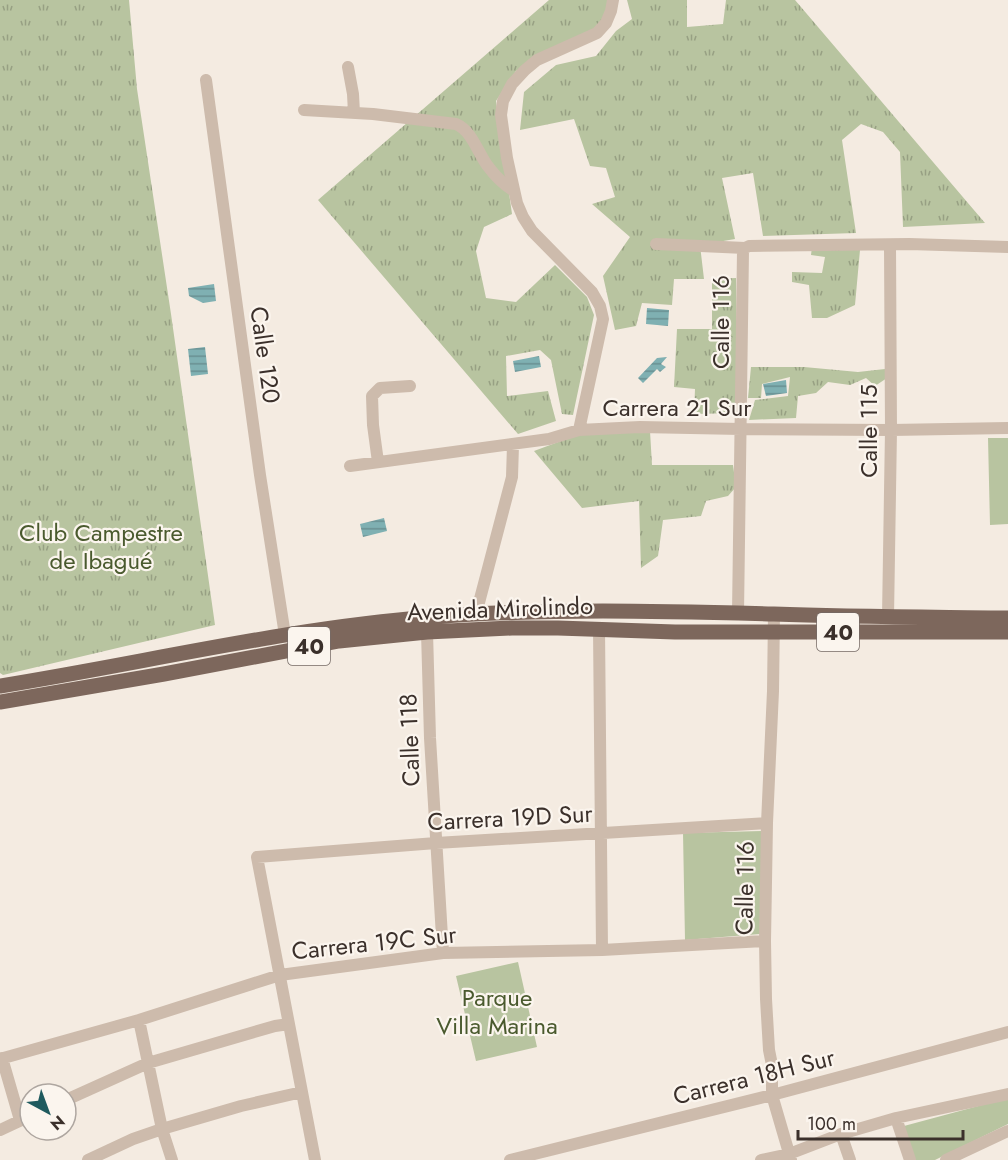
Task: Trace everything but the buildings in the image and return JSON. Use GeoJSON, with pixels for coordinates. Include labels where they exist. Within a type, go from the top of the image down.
{"type":"FeatureCollection","features":[{"type":"Feature","properties":{"kind":"main road","name":"Avenida Mirolindo"},"geometry":{"type":"LineString","coordinates":[[0,686],[365,623],[476,615],[561,611],[1008,618]]}},
{"type":"Feature","properties":{"kind":"main road","name":"Avenida Mirolindo"},"geometry":{"type":"LineString","coordinates":[[0,702],[339,641],[427,632],[512,628],[599,628],[675,632],[1008,632]]}},
{"type":"Feature","properties":{"kind":"street"},"geometry":{"type":"LineString","coordinates":[[579,430],[603,319],[600,306],[592,292],[532,231],[523,218],[514,191],[501,115],[503,101],[512,84],[537,60],[597,33],[606,23],[613,0]]}},
{"type":"Feature","properties":{"kind":"street"},"geometry":{"type":"LineString","coordinates":[[348,67],[354,113]]}},
{"type":"Feature","properties":{"kind":"street","name":"Calle 120"},"geometry":{"type":"LineString","coordinates":[[206,80],[260,476],[285,635]]}},
{"type":"Feature","properties":{"kind":"street"},"geometry":{"type":"LineString","coordinates":[[304,110],[354,113],[456,124],[464,127],[487,165],[501,182],[514,191]]}},
{"type":"Feature","properties":{"kind":"street"},"geometry":{"type":"LineString","coordinates":[[656,244],[745,248],[749,246],[890,245],[1008,247]]}},
{"type":"Feature","properties":{"kind":"street","name":"Calle 115"},"geometry":{"type":"LineString","coordinates":[[888,617],[891,430],[890,245]]}},
{"type":"Feature","properties":{"kind":"street","name":"Calle 116"},"geometry":{"type":"LineString","coordinates":[[738,613],[743,251],[745,248]]}},
{"type":"Feature","properties":{"kind":"street"},"geometry":{"type":"LineString","coordinates":[[378,462],[372,396],[380,388],[410,386]]}},
{"type":"Feature","properties":{"kind":"street","name":"Carrera 21 Sur"},"geometry":{"type":"LineString","coordinates":[[350,466],[549,439],[579,430],[640,427],[891,430],[1008,428]]}},
{"type":"Feature","properties":{"kind":"street"},"geometry":{"type":"LineString","coordinates":[[476,615],[512,477],[513,444]]}},
{"type":"Feature","properties":{"kind":"street","name":"Calle 116"},"geometry":{"type":"LineString","coordinates":[[774,614],[773,691],[766,823],[766,999],[772,1065],[772,1095],[790,1157]]}},
{"type":"Feature","properties":{"kind":"street"},"geometry":{"type":"LineString","coordinates":[[599,628],[602,950]]}},
{"type":"Feature","properties":{"kind":"street","name":"Calle 118"},"geometry":{"type":"LineString","coordinates":[[427,632],[430,738],[443,953]]}},
{"type":"Feature","properties":{"kind":"street","name":"Carrera 19D Sur"},"geometry":{"type":"LineString","coordinates":[[280,975],[257,857],[436,843],[766,823]]}},
{"type":"Feature","properties":{"kind":"street","name":"Carrera 19C Sur"},"geometry":{"type":"LineString","coordinates":[[1,1059],[139,1020],[280,975],[443,953],[602,950],[765,941]]}},
{"type":"Feature","properties":{"kind":"street"},"geometry":{"type":"LineString","coordinates":[[280,975],[315,1160]]}},
{"type":"Feature","properties":{"kind":"street"},"geometry":{"type":"LineString","coordinates":[[139,1020],[162,1129],[172,1160]]}},
{"type":"Feature","properties":{"kind":"street"},"geometry":{"type":"LineString","coordinates":[[78,1095],[148,1063],[275,1026],[289,1024]]}},
{"type":"Feature","properties":{"kind":"street","name":"Carrera 18H Sur"},"geometry":{"type":"LineString","coordinates":[[510,1160],[772,1095],[1008,1032]]}},
{"type":"Feature","properties":{"kind":"street"},"geometry":{"type":"LineString","coordinates":[[1,1059],[18,1101]]}},
{"type":"Feature","properties":{"kind":"street"},"geometry":{"type":"LineString","coordinates":[[88,1160],[133,1139],[162,1129],[241,1106],[303,1092]]}},
{"type":"Feature","properties":{"kind":"street"},"geometry":{"type":"LineString","coordinates":[[761,1160],[790,1157],[841,1134],[896,1118],[1008,1094]]}},
{"type":"Feature","properties":{"kind":"street"},"geometry":{"type":"LineString","coordinates":[[896,1118],[910,1160]]}},
{"type":"Feature","properties":{"kind":"street"},"geometry":{"type":"LineString","coordinates":[[0,1130],[18,1121]]}},
{"type":"Feature","properties":{"kind":"street"},"geometry":{"type":"LineString","coordinates":[[946,1160],[1008,1131]]}},
{"type":"Feature","properties":{"kind":"street"},"geometry":{"type":"LineString","coordinates":[[841,1134],[850,1160]]}},
{"type":"Feature","properties":{"kind":"green space","name":"Club Campestre de Ibagué"},"geometry":{"type":"Polygon","coordinates":[[[0,0],[129,0],[137,89],[215,625],[3,675],[0,673],[0,0]]]}},
{"type":"Feature","properties":{"kind":"green space"},"geometry":{"type":"Polygon","coordinates":[[[549,0],[609,0],[606,19],[585,38],[516,71],[496,101],[512,214],[484,227],[476,251],[486,298],[516,302],[555,265],[587,297],[594,315],[573,415],[562,414],[551,360],[540,350],[506,356],[507,396],[548,391],[556,421],[518,434],[318,200],[549,0]]]}},
{"type":"Feature","properties":{"kind":"green space"},"geometry":{"type":"Polygon","coordinates":[[[627,0],[687,0],[687,27],[723,24],[726,0],[795,0],[985,223],[903,227],[900,152],[883,132],[861,124],[842,140],[856,233],[763,236],[753,173],[722,178],[735,239],[700,245],[704,279],[674,279],[672,305],[642,303],[636,326],[615,330],[603,276],[630,237],[592,204],[615,197],[606,168],[590,166],[574,119],[520,130],[524,92],[556,65],[596,56],[616,31],[632,19],[627,0]]]}},
{"type":"Feature","properties":{"kind":"green space"},"geometry":{"type":"Polygon","coordinates":[[[812,247],[860,250],[855,305],[827,318],[812,318],[809,285],[792,282],[792,272],[822,273],[825,257],[811,255],[812,247]]]}},
{"type":"Feature","properties":{"kind":"green space"},"geometry":{"type":"Polygon","coordinates":[[[736,278],[738,413],[694,414],[695,389],[674,387],[677,329],[712,329],[712,279],[736,278]]]}},
{"type":"Feature","properties":{"kind":"green space"},"geometry":{"type":"Polygon","coordinates":[[[751,367],[804,367],[858,372],[885,369],[887,378],[875,386],[866,378],[850,385],[828,382],[816,393],[798,396],[796,418],[749,420],[755,400],[788,396],[790,377],[762,384],[761,398],[748,398],[751,367]]]}},
{"type":"Feature","properties":{"kind":"green space"},"geometry":{"type":"Polygon","coordinates":[[[650,431],[652,465],[733,465],[736,487],[728,496],[706,501],[701,516],[663,520],[658,556],[641,568],[639,501],[582,508],[534,451],[577,435],[650,431]]]}},
{"type":"Feature","properties":{"kind":"green space"},"geometry":{"type":"Polygon","coordinates":[[[988,438],[1008,438],[1008,524],[990,525],[988,438]]]}},
{"type":"Feature","properties":{"kind":"green space"},"geometry":{"type":"Polygon","coordinates":[[[762,831],[760,934],[685,940],[683,833],[762,831]]]}},
{"type":"Feature","properties":{"kind":"green space","name":"Parque Villa Marina"},"geometry":{"type":"Polygon","coordinates":[[[518,962],[537,1047],[476,1061],[456,976],[518,962]]]}},
{"type":"Feature","properties":{"kind":"green space"},"geometry":{"type":"Polygon","coordinates":[[[1008,1098],[1008,1124],[935,1160],[912,1160],[904,1126],[1008,1098]]]}},
{"type":"Feature","properties":{"kind":"water"},"geometry":{"type":"Polygon","coordinates":[[[214,284],[216,301],[203,303],[189,296],[188,288],[214,284]]]}},
{"type":"Feature","properties":{"kind":"water"},"geometry":{"type":"Polygon","coordinates":[[[647,308],[669,310],[668,326],[646,324],[647,308]]]}},
{"type":"Feature","properties":{"kind":"water"},"geometry":{"type":"Polygon","coordinates":[[[205,347],[208,374],[191,376],[188,349],[205,347]]]}},
{"type":"Feature","properties":{"kind":"water"},"geometry":{"type":"Polygon","coordinates":[[[539,356],[541,367],[515,372],[513,361],[539,356]]]}},
{"type":"Feature","properties":{"kind":"water"},"geometry":{"type":"Polygon","coordinates":[[[667,357],[661,364],[666,367],[660,372],[657,369],[643,383],[638,378],[657,358],[667,357]]]}},
{"type":"Feature","properties":{"kind":"water"},"geometry":{"type":"Polygon","coordinates":[[[786,380],[787,393],[766,396],[763,384],[786,380]]]}},
{"type":"Feature","properties":{"kind":"water"},"geometry":{"type":"Polygon","coordinates":[[[384,518],[387,531],[363,537],[360,524],[384,518]]]}}]}
